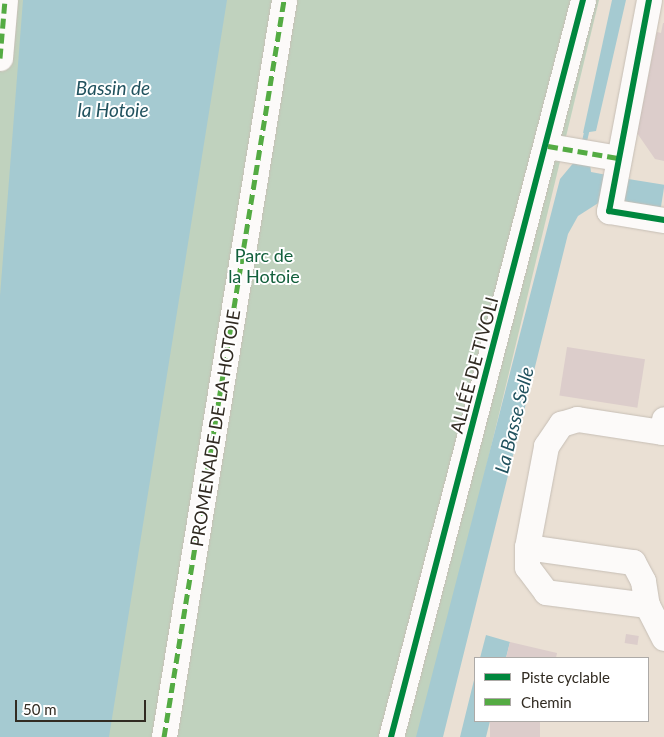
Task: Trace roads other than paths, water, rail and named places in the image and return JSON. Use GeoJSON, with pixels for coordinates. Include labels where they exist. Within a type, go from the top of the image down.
{"type":"FeatureCollection","features":[{"type":"Feature","properties":{"kind":"street"},"geometry":{"type":"LineString","coordinates":[[0,58],[5,0]]}},
{"type":"Feature","properties":{"kind":"street","name":"PROMENADE DE LA HOTOIE"},"geometry":{"type":"LineString","coordinates":[[164,737],[284,0]]}},
{"type":"Feature","properties":{"kind":"street","name":"ALLÉE DE TIVOLI"},"geometry":{"type":"LineString","coordinates":[[391,737],[559,148],[584,0]]}},
{"type":"Feature","properties":{"kind":"street"},"geometry":{"type":"LineString","coordinates":[[649,0],[609,211],[664,220]]}},
{"type":"Feature","properties":{"kind":"street"},"geometry":{"type":"LineString","coordinates":[[559,148],[617,166]]}},
{"type":"Feature","properties":{"kind":"street"},"geometry":{"type":"LineString","coordinates":[[646,606],[546,592],[527,567],[527,547],[546,446],[561,424],[577,419],[662,432],[664,419]]}},
{"type":"Feature","properties":{"kind":"street"},"geometry":{"type":"LineString","coordinates":[[527,547],[633,562],[643,581],[646,606],[662,638]]}},
{"type":"Feature","properties":{"kind":"water","name":"Bassin de la Hotoie"},"geometry":{"type":"Polygon","coordinates":[[[23,0],[227,0],[109,737],[0,737],[0,296],[23,0]]]}},
{"type":"Feature","properties":{"kind":"water"},"geometry":{"type":"Polygon","coordinates":[[[612,0],[626,0],[596,131],[583,133],[612,0]]]}},
{"type":"Feature","properties":{"kind":"water","name":"La Basse Selle"},"geometry":{"type":"Polygon","coordinates":[[[575,161],[590,164],[591,172],[607,175],[603,200],[578,216],[568,234],[443,737],[416,737],[560,179],[575,161]]]}},
{"type":"Feature","properties":{"kind":"water"},"geometry":{"type":"Polygon","coordinates":[[[622,178],[664,185],[661,207],[618,201],[622,178]]]}},
{"type":"Feature","properties":{"kind":"water"},"geometry":{"type":"Polygon","coordinates":[[[486,635],[510,642],[506,657],[480,657],[486,635]]]}},
{"type":"Feature","properties":{"kind":"water"},"geometry":{"type":"Polygon","coordinates":[[[474,680],[474,722],[490,722],[486,737],[460,737],[474,680]]]}},
{"type":"Feature","properties":{"kind":"waterway"},"geometry":{"type":"LineString","coordinates":[[583,145],[587,127]]}},
{"type":"Feature","properties":{"kind":"park label","name":"Parc de la Hotoie"},"geometry":{"type":"Point","coordinates":[264,266]}}]}
